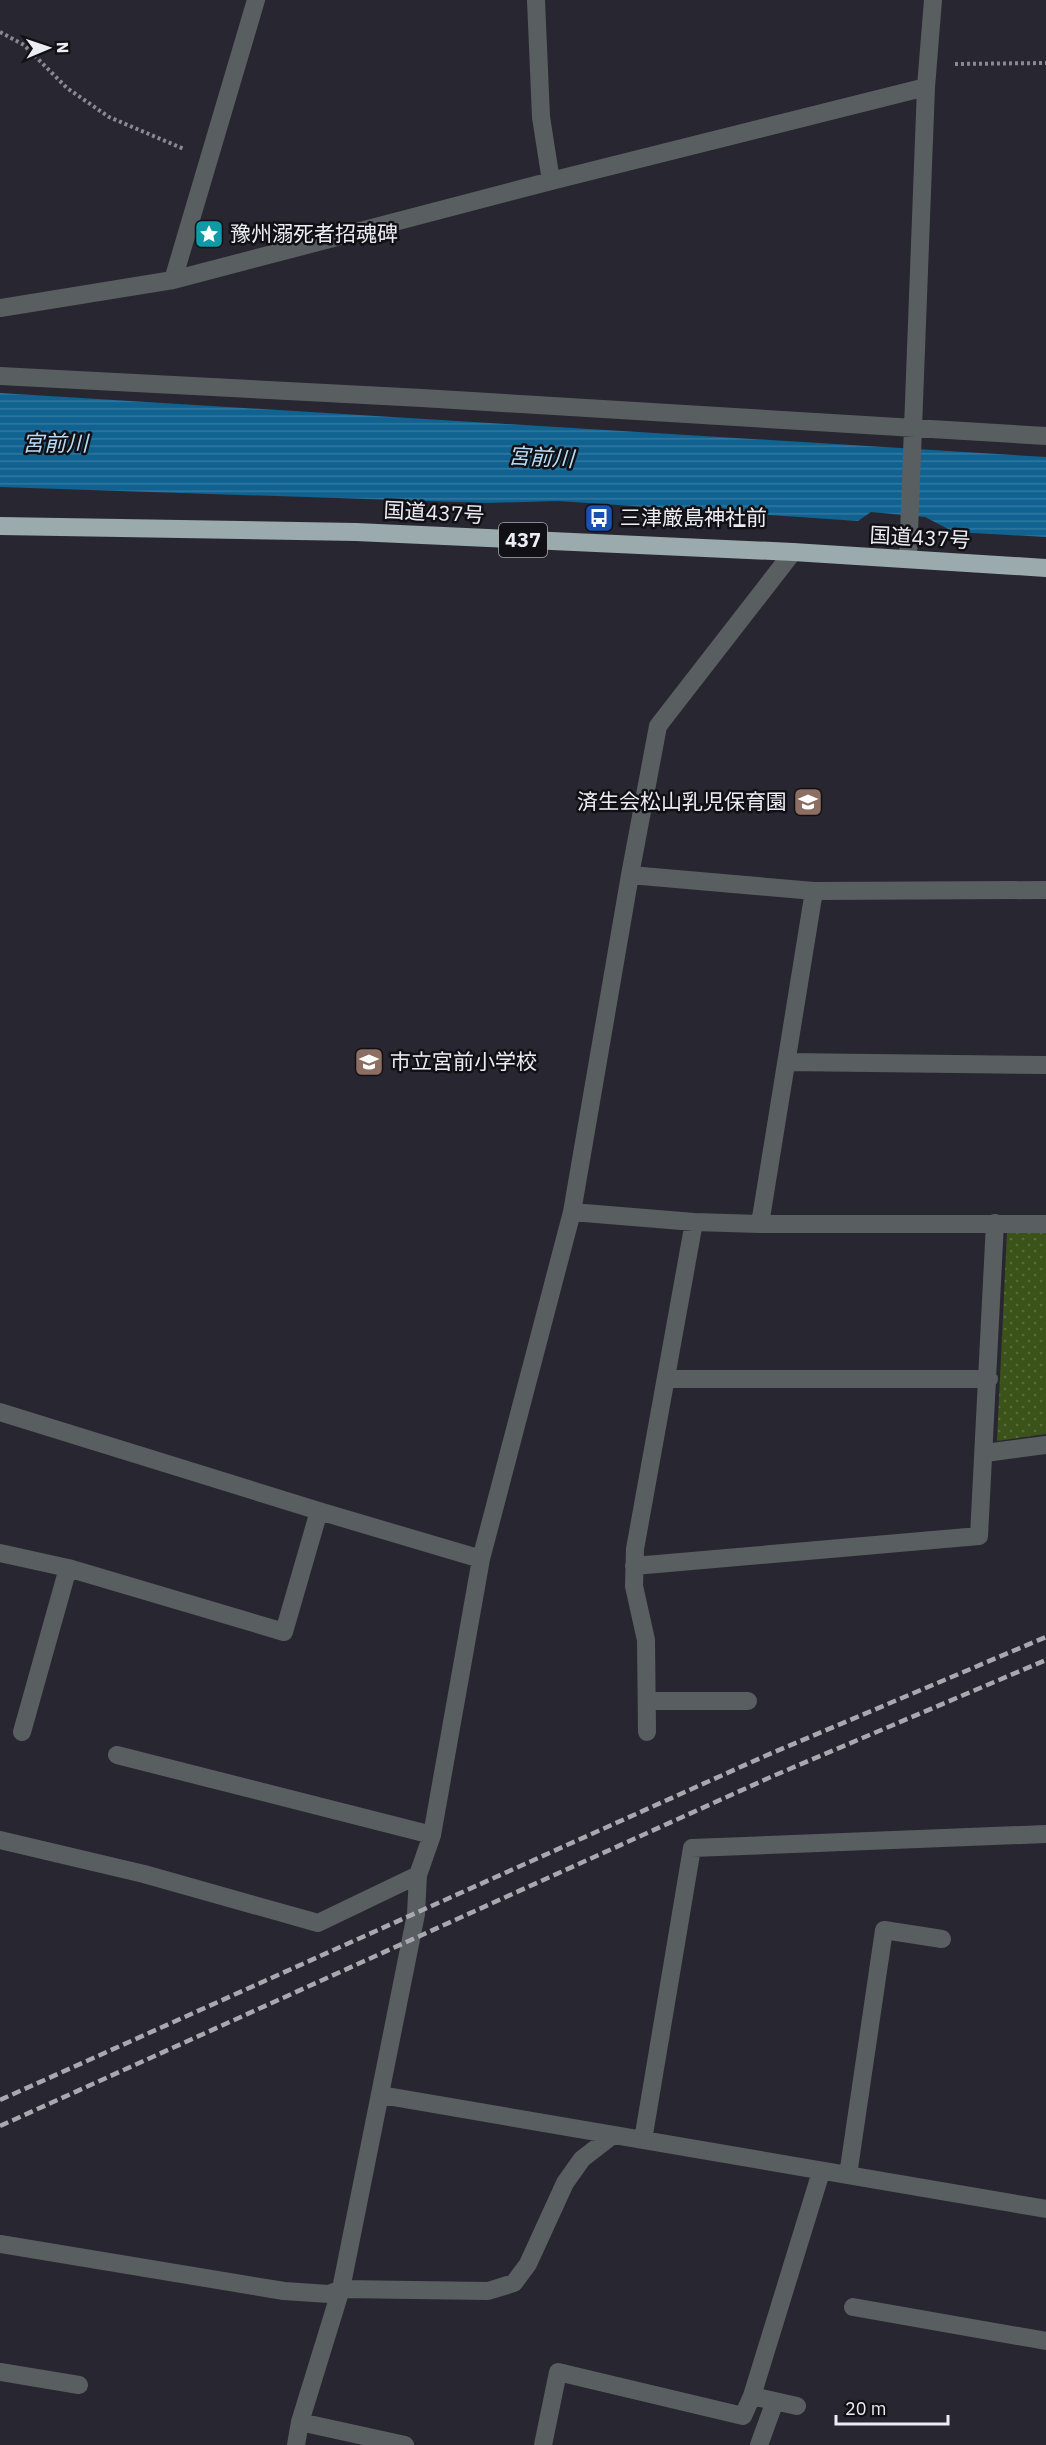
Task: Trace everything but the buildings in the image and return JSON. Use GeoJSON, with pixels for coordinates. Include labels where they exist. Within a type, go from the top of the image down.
{"type":"FeatureCollection","features":[{"type":"Feature","properties":{"kind":"highway","name":"国道437号"},"geometry":{"type":"LineString","coordinates":[[0,526],[356,532],[793,552],[1046,568]]}},
{"type":"Feature","properties":{"kind":"street"},"geometry":{"type":"LineString","coordinates":[[173,280],[256,0]]}},
{"type":"Feature","properties":{"kind":"street"},"geometry":{"type":"LineString","coordinates":[[536,0],[541,117],[551,181]]}},
{"type":"Feature","properties":{"kind":"street"},"geometry":{"type":"LineString","coordinates":[[908,559],[927,64],[933,0]]}},
{"type":"Feature","properties":{"kind":"street"},"geometry":{"type":"LineString","coordinates":[[0,308],[173,280],[551,181],[926,87]]}},
{"type":"Feature","properties":{"kind":"street"},"geometry":{"type":"LineString","coordinates":[[0,376],[913,435],[1046,436]]}},
{"type":"Feature","properties":{"kind":"street"},"geometry":{"type":"LineString","coordinates":[[296,2445],[300,2422],[341,2289],[416,1914],[418,1875],[432,1835],[481,1559],[572,1212],[658,726],[793,552]]}},
{"type":"Feature","properties":{"kind":"street"},"geometry":{"type":"LineString","coordinates":[[630,875],[814,891],[1046,890]]}},
{"type":"Feature","properties":{"kind":"street"},"geometry":{"type":"LineString","coordinates":[[760,1224],[814,891]]}},
{"type":"Feature","properties":{"kind":"street"},"geometry":{"type":"LineString","coordinates":[[787,1062],[1046,1065]]}},
{"type":"Feature","properties":{"kind":"street"},"geometry":{"type":"LineString","coordinates":[[572,1212],[694,1222],[760,1224],[1046,1224]]}},
{"type":"Feature","properties":{"kind":"street"},"geometry":{"type":"LineString","coordinates":[[647,1732],[646,1640],[634,1586],[635,1550],[694,1222]]}},
{"type":"Feature","properties":{"kind":"street"},"geometry":{"type":"LineString","coordinates":[[634,1566],[980,1536],[995,1223]]}},
{"type":"Feature","properties":{"kind":"street"},"geometry":{"type":"LineString","coordinates":[[666,1379],[989,1379]]}},
{"type":"Feature","properties":{"kind":"street"},"geometry":{"type":"LineString","coordinates":[[0,1412],[481,1559]]}},
{"type":"Feature","properties":{"kind":"street"},"geometry":{"type":"LineString","coordinates":[[985,1453],[1046,1445]]}},
{"type":"Feature","properties":{"kind":"street"},"geometry":{"type":"LineString","coordinates":[[0,1552],[68,1568],[284,1632],[319,1511]]}},
{"type":"Feature","properties":{"kind":"street"},"geometry":{"type":"LineString","coordinates":[[22,1732],[68,1568]]}},
{"type":"Feature","properties":{"kind":"street"},"geometry":{"type":"LineString","coordinates":[[647,1701],[748,1701]]}},
{"type":"Feature","properties":{"kind":"street"},"geometry":{"type":"LineString","coordinates":[[117,1755],[432,1835]]}},
{"type":"Feature","properties":{"kind":"street"},"geometry":{"type":"LineString","coordinates":[[643,2140],[692,1848],[1046,1834]]}},
{"type":"Feature","properties":{"kind":"street"},"geometry":{"type":"LineString","coordinates":[[0,1840],[144,1875],[318,1923],[418,1875]]}},
{"type":"Feature","properties":{"kind":"street"},"geometry":{"type":"LineString","coordinates":[[848,2175],[884,1930],[942,1939]]}},
{"type":"Feature","properties":{"kind":"street"},"geometry":{"type":"LineString","coordinates":[[381,2095],[1046,2210]]}},
{"type":"Feature","properties":{"kind":"street"},"geometry":{"type":"LineString","coordinates":[[0,2244],[284,2291],[329,2294],[341,2289],[488,2291],[514,2283],[528,2264],[565,2183],[582,2159],[613,2136]]}},
{"type":"Feature","properties":{"kind":"street"},"geometry":{"type":"LineString","coordinates":[[543,2445],[558,2372],[743,2415],[752,2396],[821,2172]]}},
{"type":"Feature","properties":{"kind":"street"},"geometry":{"type":"LineString","coordinates":[[853,2307],[1046,2341]]}},
{"type":"Feature","properties":{"kind":"street"},"geometry":{"type":"LineString","coordinates":[[0,2372],[79,2385]]}},
{"type":"Feature","properties":{"kind":"street"},"geometry":{"type":"LineString","coordinates":[[752,2396],[797,2406]]}},
{"type":"Feature","properties":{"kind":"street"},"geometry":{"type":"LineString","coordinates":[[759,2445],[775,2401]]}},
{"type":"Feature","properties":{"kind":"street"},"geometry":{"type":"LineString","coordinates":[[300,2422],[405,2445]]}},
{"type":"Feature","properties":{"kind":"path"},"geometry":{"type":"LineString","coordinates":[[0,32],[24,45],[67,88],[109,117],[209,159]]}},
{"type":"Feature","properties":{"kind":"path"},"geometry":{"type":"LineString","coordinates":[[927,64],[1046,63]]}},
{"type":"Feature","properties":{"kind":"green space"},"geometry":{"type":"Polygon","coordinates":[[[1007,1232],[1046,1232],[1046,1434],[997,1441],[1007,1232]]]}},
{"type":"Feature","properties":{"kind":"water","name":"宮前川"},"geometry":{"type":"Polygon","coordinates":[[[0,393],[1046,457],[1046,537],[954,532],[925,517],[871,512],[858,521],[558,501],[486,503],[0,487],[0,393]]]}},
{"type":"Feature","properties":{"kind":"railway"},"geometry":{"type":"LineString","coordinates":[[0,2100],[765,1756],[1046,1637]]}},
{"type":"Feature","properties":{"kind":"railway"},"geometry":{"type":"LineString","coordinates":[[0,2126],[773,1776],[1046,1660]]}},
{"type":"Feature","properties":{"kind":"place","name":"豫州溺死者招魂碑"},"geometry":{"type":"Point","coordinates":[209,234]}},
{"type":"Feature","properties":{"kind":"place","name":"三津厳島神社前"},"geometry":{"type":"Point","coordinates":[599,518]}},
{"type":"Feature","properties":{"kind":"place","name":"済生会松山乳児保育園"},"geometry":{"type":"Point","coordinates":[808,802]}},
{"type":"Feature","properties":{"kind":"place","name":"市立宮前小学校"},"geometry":{"type":"Point","coordinates":[369,1062]}}]}
